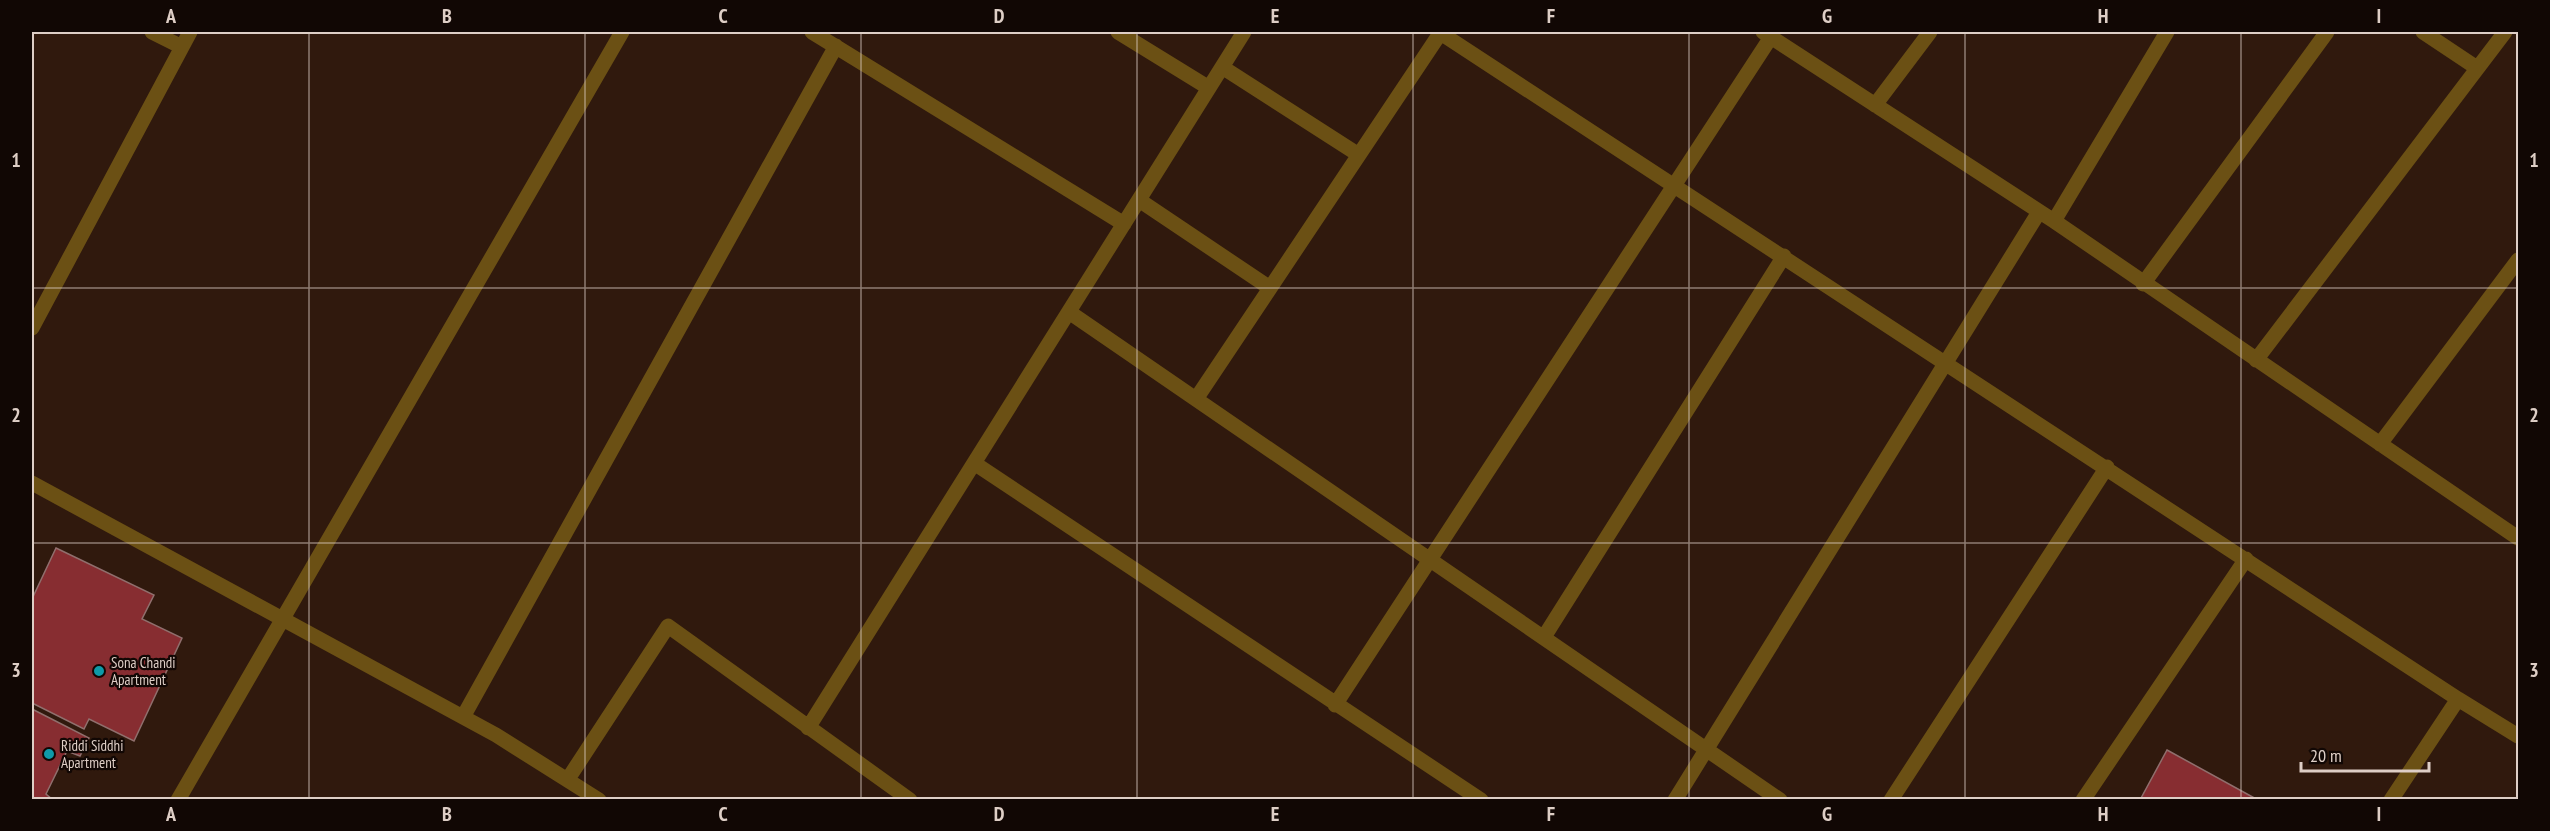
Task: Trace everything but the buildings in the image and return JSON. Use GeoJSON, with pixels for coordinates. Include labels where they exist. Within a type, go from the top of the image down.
{"type":"FeatureCollection","features":[{"type":"Feature","properties":{"kind":"street"},"geometry":{"type":"LineString","coordinates":[[152,32],[182,47]]}},
{"type":"Feature","properties":{"kind":"street"},"geometry":{"type":"LineString","coordinates":[[32,328],[190,32]]}},
{"type":"Feature","properties":{"kind":"street"},"geometry":{"type":"LineString","coordinates":[[178,800],[622,32]]}},
{"type":"Feature","properties":{"kind":"street"},"geometry":{"type":"LineString","coordinates":[[812,32],[1124,224]]}},
{"type":"Feature","properties":{"kind":"street"},"geometry":{"type":"LineString","coordinates":[[1118,32],[1209,88]]}},
{"type":"Feature","properties":{"kind":"street"},"geometry":{"type":"LineString","coordinates":[[808,728],[1244,32]]}},
{"type":"Feature","properties":{"kind":"street"},"geometry":{"type":"LineString","coordinates":[[1196,399],[1440,32],[2458,699],[2518,736]]}},
{"type":"Feature","properties":{"kind":"street"},"geometry":{"type":"LineString","coordinates":[[1875,105],[1930,32]]}},
{"type":"Feature","properties":{"kind":"street"},"geometry":{"type":"LineString","coordinates":[[2054,221],[2167,32]]}},
{"type":"Feature","properties":{"kind":"street"},"geometry":{"type":"LineString","coordinates":[[2143,284],[2327,32]]}},
{"type":"Feature","properties":{"kind":"street"},"geometry":{"type":"LineString","coordinates":[[2423,32],[2477,68]]}},
{"type":"Feature","properties":{"kind":"street"},"geometry":{"type":"LineString","coordinates":[[2256,360],[2505,32]]}},
{"type":"Feature","properties":{"kind":"street"},"geometry":{"type":"LineString","coordinates":[[1335,705],[1674,184],[1767,34],[2054,221],[2143,284],[2518,538]]}},
{"type":"Feature","properties":{"kind":"street"},"geometry":{"type":"LineString","coordinates":[[463,717],[836,46]]}},
{"type":"Feature","properties":{"kind":"street"},"geometry":{"type":"LineString","coordinates":[[1222,67],[1359,155]]}},
{"type":"Feature","properties":{"kind":"street"},"geometry":{"type":"LineString","coordinates":[[1139,200],[1270,288]]}},
{"type":"Feature","properties":{"kind":"street"},"geometry":{"type":"LineString","coordinates":[[1676,800],[2038,212]]}},
{"type":"Feature","properties":{"kind":"street"},"geometry":{"type":"LineString","coordinates":[[1544,637],[1784,256]]}},
{"type":"Feature","properties":{"kind":"street"},"geometry":{"type":"LineString","coordinates":[[2380,444],[2518,260]]}},
{"type":"Feature","properties":{"kind":"street"},"geometry":{"type":"LineString","coordinates":[[1069,312],[1779,800]]}},
{"type":"Feature","properties":{"kind":"street"},"geometry":{"type":"LineString","coordinates":[[974,463],[1481,800]]}},
{"type":"Feature","properties":{"kind":"street"},"geometry":{"type":"LineString","coordinates":[[1891,800],[2107,467]]}},
{"type":"Feature","properties":{"kind":"street"},"geometry":{"type":"LineString","coordinates":[[32,483],[463,717],[599,800]]}},
{"type":"Feature","properties":{"kind":"street"},"geometry":{"type":"LineString","coordinates":[[2083,800],[2246,559]]}},
{"type":"Feature","properties":{"kind":"street"},"geometry":{"type":"LineString","coordinates":[[568,779],[668,626],[910,800]]}},
{"type":"Feature","properties":{"kind":"street"},"geometry":{"type":"LineString","coordinates":[[2391,800],[2458,699]]}},
{"type":"Feature","properties":{"kind":"place","name":"Sona Chandi Apartment"},"geometry":{"type":"Point","coordinates":[99,671]}},
{"type":"Feature","properties":{"kind":"place","name":"Riddi Siddhi Apartment"},"geometry":{"type":"Point","coordinates":[49,754]}}]}
